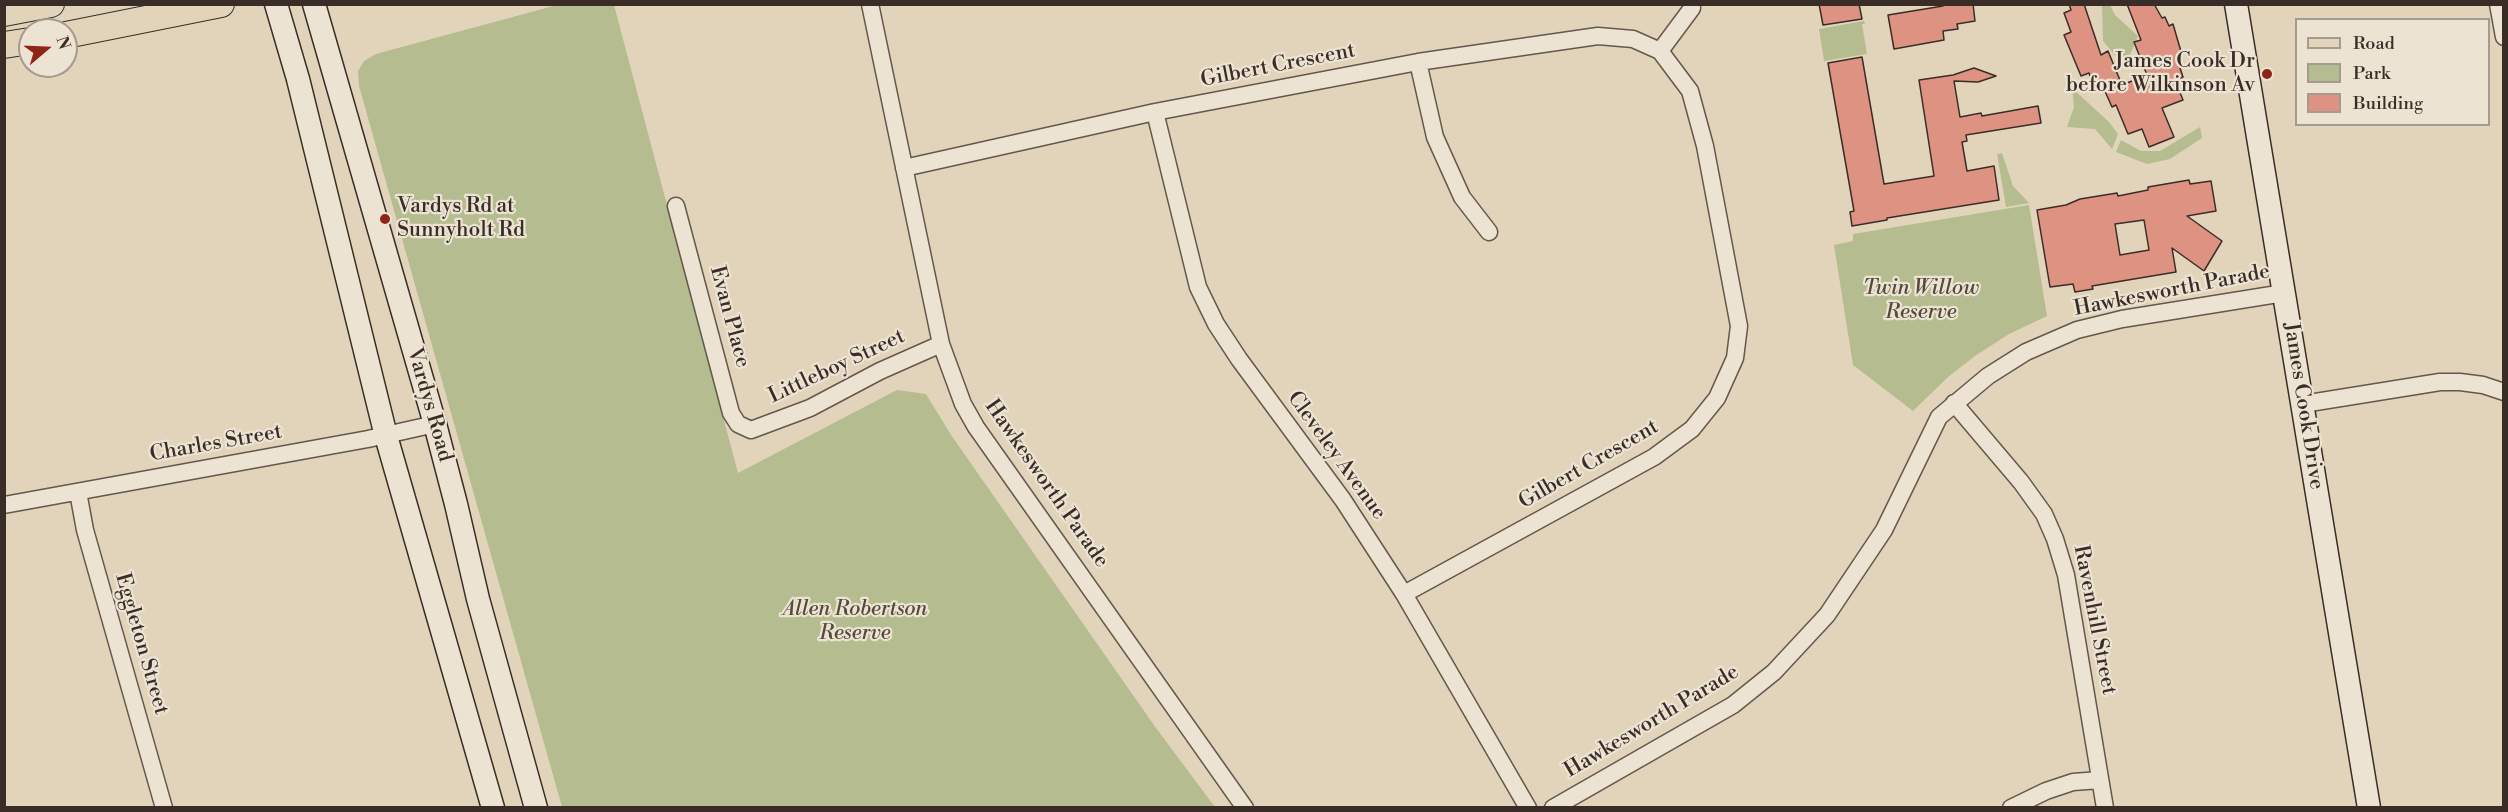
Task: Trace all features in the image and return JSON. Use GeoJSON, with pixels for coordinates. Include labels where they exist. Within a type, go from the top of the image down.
{"type":"FeatureCollection","features":[{"type":"Feature","properties":{"kind":"main road"},"geometry":{"type":"LineString","coordinates":[[4,13],[51,4]]}},
{"type":"Feature","properties":{"kind":"main road"},"geometry":{"type":"LineString","coordinates":[[78,32],[221,4]]}},
{"type":"Feature","properties":{"kind":"main road"},"geometry":{"type":"LineString","coordinates":[[276,4],[298,79],[386,436],[493,807]]}},
{"type":"Feature","properties":{"kind":"main road","name":"Vardys Road"},"geometry":{"type":"LineString","coordinates":[[314,4],[435,424],[477,599],[536,807]]}},
{"type":"Feature","properties":{"kind":"main road","name":"James Cook Drive"},"geometry":{"type":"LineString","coordinates":[[2236,4],[2369,807]]}},
{"type":"Feature","properties":{"kind":"street","name":"Hawkesworth Parade"},"geometry":{"type":"LineString","coordinates":[[870,4],[941,344],[963,404],[976,427],[1245,807]]}},
{"type":"Feature","properties":{"kind":"street"},"geometry":{"type":"LineString","coordinates":[[2498,4],[2504,37]]}},
{"type":"Feature","properties":{"kind":"street"},"geometry":{"type":"LineString","coordinates":[[1660,51],[1692,8]]}},
{"type":"Feature","properties":{"kind":"street","name":"Gilbert Crescent"},"geometry":{"type":"LineString","coordinates":[[904,168],[1155,112],[1418,62],[1598,36],[1633,39],[1660,51],[1690,91],[1705,146],[1739,326],[1735,358],[1716,398],[1692,429],[1654,458],[1404,594]]}},
{"type":"Feature","properties":{"kind":"street"},"geometry":{"type":"LineString","coordinates":[[1418,62],[1435,137],[1462,197],[1489,232]]}},
{"type":"Feature","properties":{"kind":"street","name":"Cleveley Avenue"},"geometry":{"type":"LineString","coordinates":[[1155,112],[1198,287],[1216,324],[1239,359],[1343,500],[1404,594],[1528,807]]}},
{"type":"Feature","properties":{"kind":"street","name":"Evan Place"},"geometry":{"type":"LineString","coordinates":[[676,206],[731,413],[738,424],[751,430]]}},
{"type":"Feature","properties":{"kind":"street","name":"Hawkesworth Parade"},"geometry":{"type":"LineString","coordinates":[[1553,807],[1733,705],[1774,672],[1827,615],[1884,530],[1939,417],[1954,402],[2008,362],[2059,336],[2122,319],[2284,293]]}},
{"type":"Feature","properties":{"kind":"street","name":"Littleboy Street"},"geometry":{"type":"LineString","coordinates":[[751,430],[810,408],[880,371],[941,344]]}},
{"type":"Feature","properties":{"kind":"street"},"geometry":{"type":"LineString","coordinates":[[2303,404],[2440,382],[2483,385],[2504,392]]}},
{"type":"Feature","properties":{"kind":"street","name":"Ravenhill Street"},"geometry":{"type":"LineString","coordinates":[[1954,402],[2021,482],[2044,514],[2055,539],[2066,575],[2104,807]]}},
{"type":"Feature","properties":{"kind":"street","name":"Charles Street"},"geometry":{"type":"LineString","coordinates":[[4,505],[386,436],[435,424]]}},
{"type":"Feature","properties":{"kind":"street","name":"Eggleton Street"},"geometry":{"type":"LineString","coordinates":[[78,492],[85,530],[164,807]]}},
{"type":"Feature","properties":{"kind":"street"},"geometry":{"type":"LineString","coordinates":[[2011,807],[2064,785],[2100,780]]}},
{"type":"Feature","properties":{"kind":"green space","name":"Allen Robertson Reserve"},"geometry":{"type":"Polygon","coordinates":[[[557,5],[614,5],[738,473],[897,390],[926,394],[951,435],[1156,728],[1215,807],[562,807],[359,86],[358,71],[364,61],[376,54],[557,5]]]}},
{"type":"Feature","properties":{"kind":"green space"},"geometry":{"type":"Polygon","coordinates":[[[2102,5],[2110,5],[2115,15],[2138,36],[2126,64],[2123,65],[2103,41],[2102,5]]]}},
{"type":"Feature","properties":{"kind":"green space"},"geometry":{"type":"Polygon","coordinates":[[[1864,21],[1865,24],[1862,24],[1867,54],[1824,61],[1819,29],[1864,21]]]}},
{"type":"Feature","properties":{"kind":"green space"},"geometry":{"type":"Polygon","coordinates":[[[2072,88],[2109,122],[2118,134],[2112,149],[2095,129],[2067,127],[2074,107],[2072,88]]]}},
{"type":"Feature","properties":{"kind":"green space"},"geometry":{"type":"Polygon","coordinates":[[[2200,127],[2202,138],[2170,159],[2147,164],[2116,152],[2121,140],[2141,151],[2160,151],[2200,127]]]}},
{"type":"Feature","properties":{"kind":"green space"},"geometry":{"type":"Polygon","coordinates":[[[2002,153],[2013,186],[2029,203],[2006,207],[1997,154],[2002,153]]]}},
{"type":"Feature","properties":{"kind":"green space","name":"Twin Willow Reserve"},"geometry":{"type":"Polygon","coordinates":[[[2029,205],[2047,316],[2009,334],[1975,356],[1948,377],[1913,411],[1853,365],[1834,245],[1853,241],[1853,234],[2029,205]]]}},
{"type":"Feature","properties":{"kind":"building"},"geometry":{"type":"Polygon","coordinates":[[[1819,4],[1859,4],[1862,19],[1823,25],[1819,4]]]}},
{"type":"Feature","properties":{"kind":"building"},"geometry":{"type":"Polygon","coordinates":[[[1943,4],[1973,4],[1975,21],[1957,24],[1958,29],[1943,31],[1944,40],[1894,49],[1888,15],[1943,6],[1943,4]]]}},
{"type":"Feature","properties":{"kind":"building"},"geometry":{"type":"Polygon","coordinates":[[[2069,4],[2084,4],[2101,55],[2108,51],[2122,85],[2147,75],[2134,42],[2141,40],[2127,4],[2154,4],[2169,26],[2173,24],[2182,55],[2179,56],[2183,66],[2180,68],[2183,77],[2179,79],[2183,88],[2179,90],[2183,100],[2162,108],[2174,137],[2149,147],[2142,129],[2128,134],[2116,105],[2112,107],[2104,89],[2096,92],[2089,73],[2081,76],[2064,35],[2071,32],[2064,13],[2071,10],[2069,4]]]}},
{"type":"Feature","properties":{"kind":"building"},"geometry":{"type":"Polygon","coordinates":[[[1862,57],[1884,184],[1934,176],[1919,80],[1953,75],[1974,68],[1996,76],[1978,82],[1954,81],[1960,117],[1981,113],[1982,116],[2038,106],[2041,123],[1966,135],[1967,141],[1962,142],[1967,171],[1994,166],[1999,200],[1852,226],[1850,212],[1854,211],[1828,63],[1862,57]]]}},
{"type":"Feature","properties":{"kind":"building"},"geometry":{"type":"Polygon","coordinates":[[[2189,180],[2190,184],[2211,181],[2216,211],[2187,216],[2222,241],[2204,271],[2172,248],[2176,272],[2092,286],[2093,289],[2075,292],[2073,284],[2050,287],[2037,210],[2066,205],[2080,199],[2117,193],[2118,196],[2148,190],[2148,187],[2189,180]],[[2144,220],[2115,224],[2120,255],[2149,250],[2144,220]]]}},
{"type":"Feature","properties":{"kind":"place","name":"James Cook Dr before Wilkinson Av"},"geometry":{"type":"Point","coordinates":[2267,74]}},
{"type":"Feature","properties":{"kind":"place","name":"Vardys Rd at Sunnyholt Rd"},"geometry":{"type":"Point","coordinates":[385,219]}}]}
